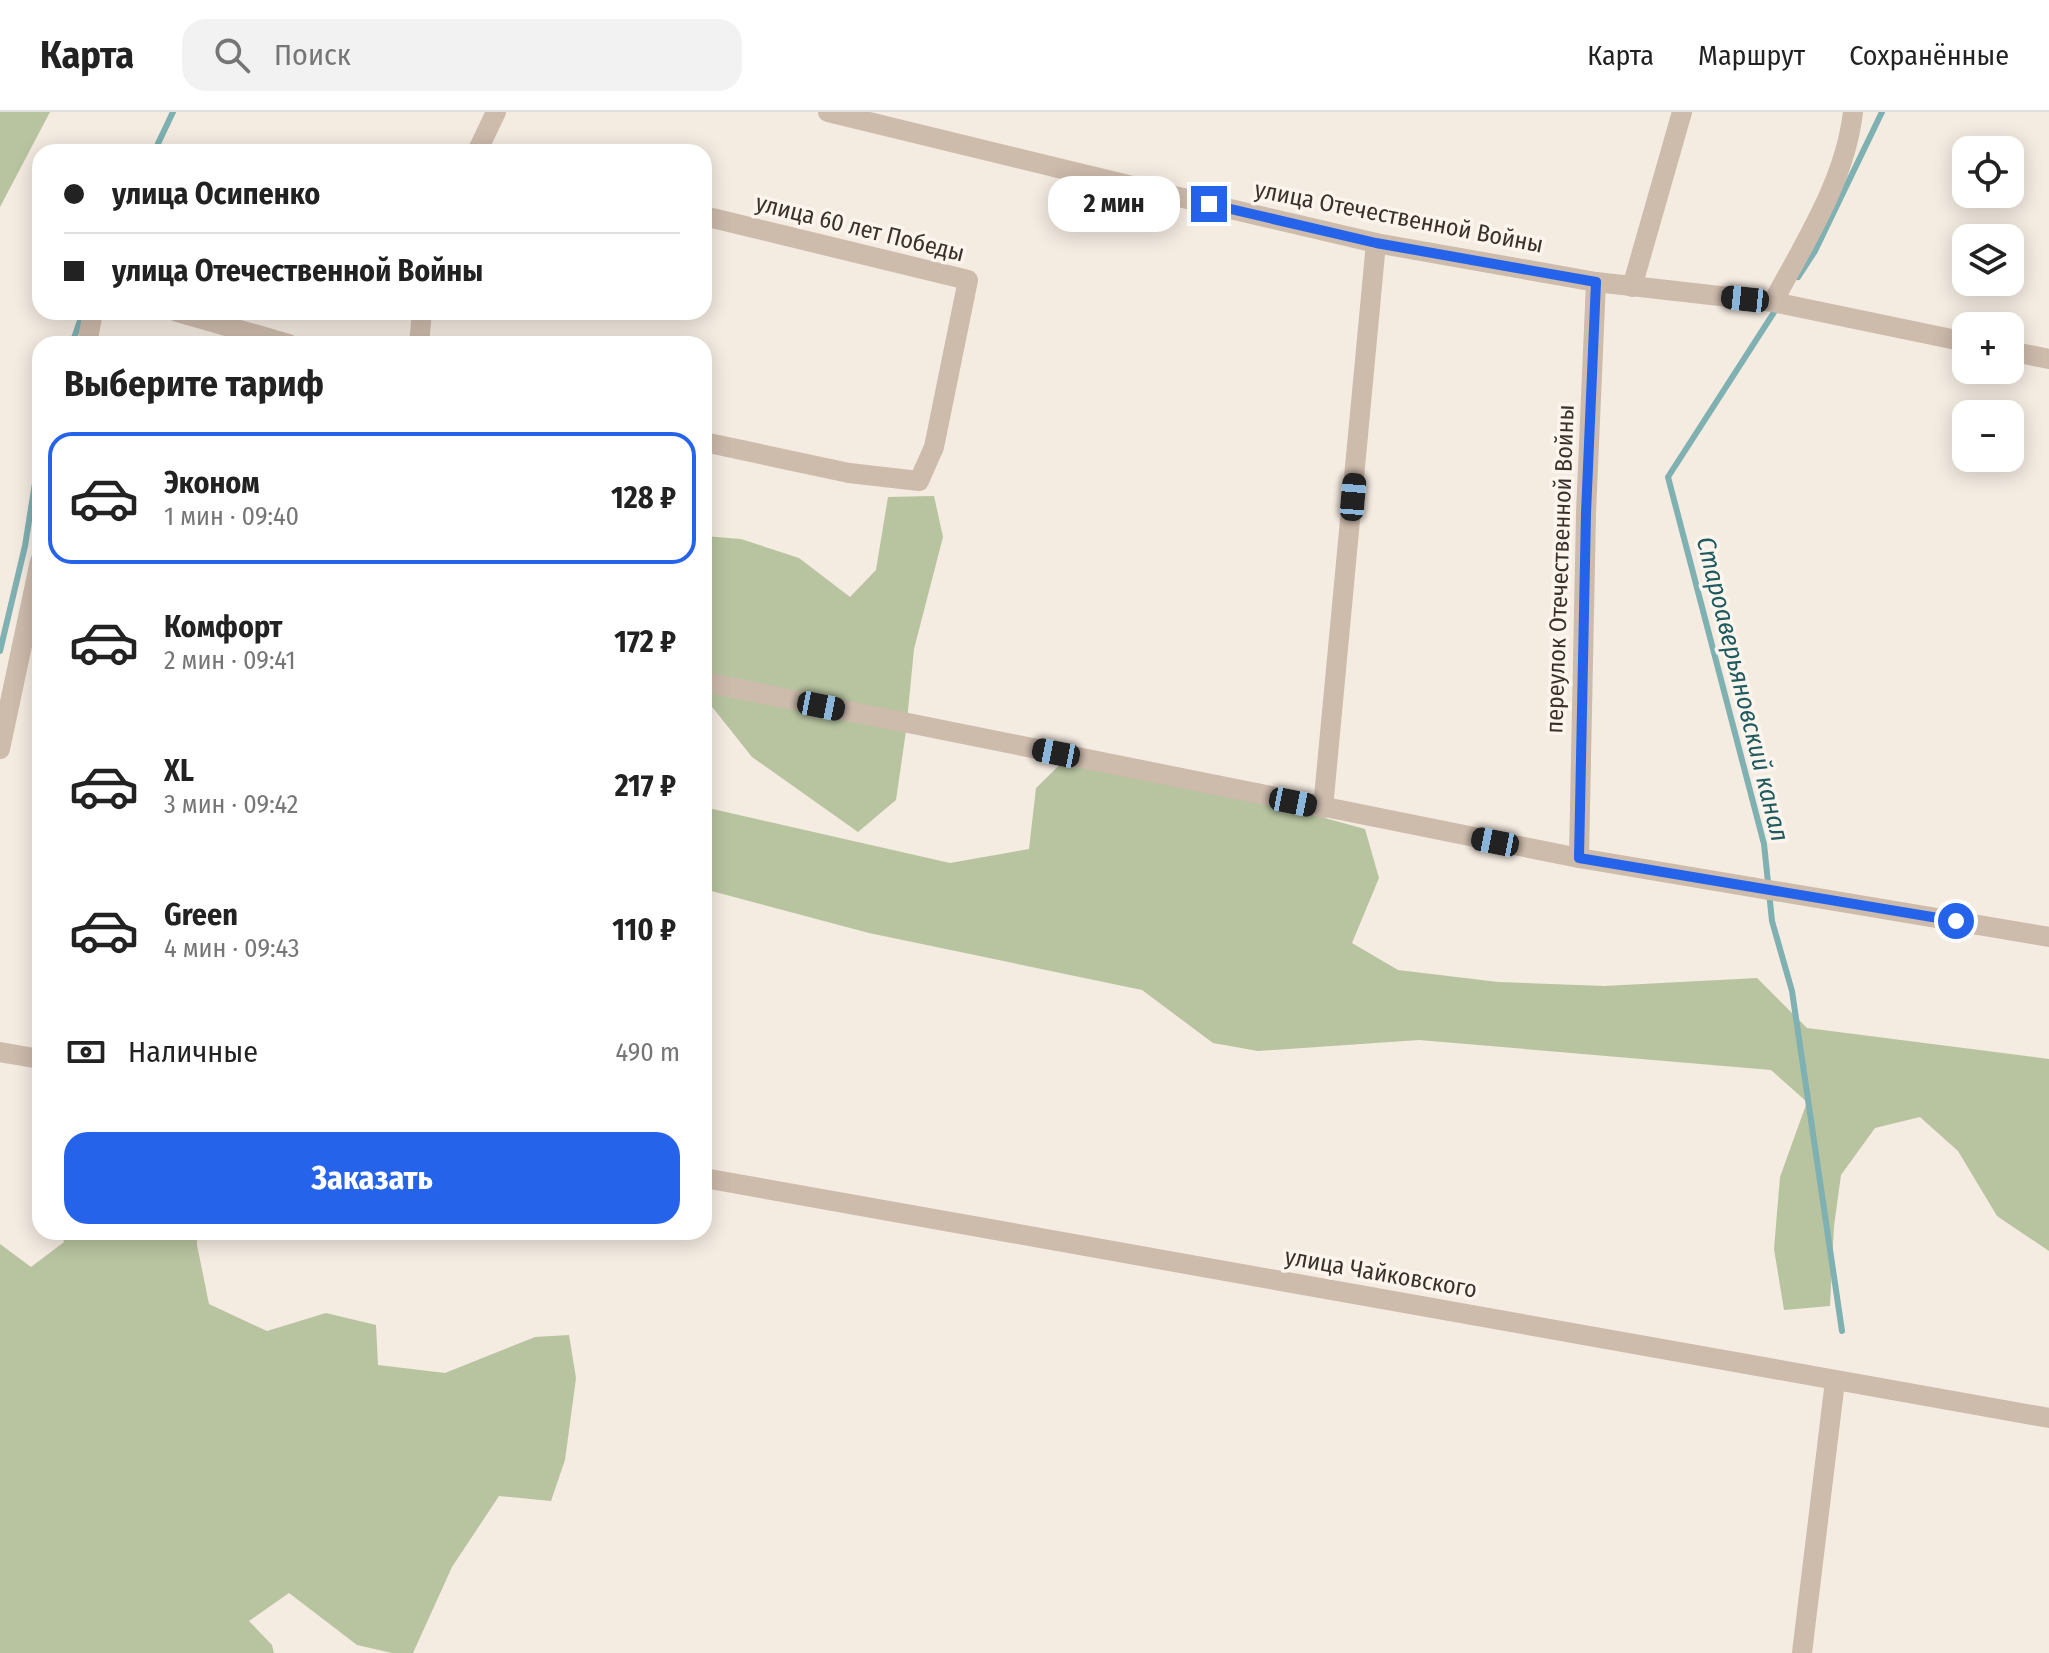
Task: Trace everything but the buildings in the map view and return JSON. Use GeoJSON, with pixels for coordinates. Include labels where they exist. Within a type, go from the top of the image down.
{"type":"FeatureCollection","features":[{"type":"Feature","properties":{"kind":"street"},"geometry":{"type":"LineString","coordinates":[[481,144],[496,112]]}},
{"type":"Feature","properties":{"kind":"street","name":"улица Отечественной Войны"},"geometry":{"type":"LineString","coordinates":[[828,112],[1376,243],[1596,282],[1773,302],[1952,339]]}},
{"type":"Feature","properties":{"kind":"street"},"geometry":{"type":"LineString","coordinates":[[1632,287],[1682,112]]}},
{"type":"Feature","properties":{"kind":"street"},"geometry":{"type":"LineString","coordinates":[[1773,302],[1820,214],[1844,158],[1853,112]]}},
{"type":"Feature","properties":{"kind":"street","name":"улица 60 лет Победы"},"geometry":{"type":"LineString","coordinates":[[712,218],[968,280],[934,447],[919,481],[849,473],[712,444]]}},
{"type":"Feature","properties":{"kind":"street"},"geometry":{"type":"LineString","coordinates":[[1323,808],[1376,243]]}},
{"type":"Feature","properties":{"kind":"street","name":"переулок Отечественной Войны"},"geometry":{"type":"LineString","coordinates":[[1579,858],[1586,513],[1596,282]]}},
{"type":"Feature","properties":{"kind":"street"},"geometry":{"type":"LineString","coordinates":[[205,320],[261,336]]}},
{"type":"Feature","properties":{"kind":"street"},"geometry":{"type":"LineString","coordinates":[[2024,354],[2049,359]]}},
{"type":"Feature","properties":{"kind":"street"},"geometry":{"type":"LineString","coordinates":[[0,749],[32,599]]}},
{"type":"Feature","properties":{"kind":"street"},"geometry":{"type":"LineString","coordinates":[[712,684],[1579,858],[2049,937]]}},
{"type":"Feature","properties":{"kind":"street"},"geometry":{"type":"LineString","coordinates":[[0,1052],[32,1058]]}},
{"type":"Feature","properties":{"kind":"street","name":"улица Чайковского"},"geometry":{"type":"LineString","coordinates":[[712,1179],[2049,1418]]}},
{"type":"Feature","properties":{"kind":"street"},"geometry":{"type":"LineString","coordinates":[[1802,1653],[1835,1381]]}},
{"type":"Feature","properties":{"kind":"green space"},"geometry":{"type":"Polygon","coordinates":[[[0,112],[50,112],[32,144],[0,207],[0,112]]]}},
{"type":"Feature","properties":{"kind":"green space"},"geometry":{"type":"Polygon","coordinates":[[[934,496],[943,537],[914,649],[896,800],[858,832],[752,757],[712,707],[712,537],[741,539],[799,558],[850,597],[876,570],[888,497],[934,496]]]}},
{"type":"Feature","properties":{"kind":"green space"},"geometry":{"type":"Polygon","coordinates":[[[1075,750],[1365,829],[1379,878],[1352,943],[1398,970],[1498,982],[1604,986],[1757,978],[1807,1028],[2049,1059],[2049,1251],[1997,1216],[1958,1151],[1920,1117],[1875,1128],[1841,1175],[1834,1226],[1830,1306],[1784,1310],[1774,1249],[1780,1177],[1807,1102],[1771,1070],[1419,1040],[1258,1051],[1213,1043],[1142,990],[869,933],[712,891],[712,809],[950,863],[1029,849],[1036,788],[1075,750]]]}},
{"type":"Feature","properties":{"kind":"green space"},"geometry":{"type":"Polygon","coordinates":[[[197,1240],[209,1304],[267,1331],[326,1313],[376,1325],[378,1365],[445,1373],[535,1337],[569,1335],[576,1378],[565,1460],[551,1501],[499,1496],[452,1567],[413,1653],[392,1653],[357,1645],[289,1593],[249,1621],[272,1645],[274,1653],[0,1653],[0,1244],[31,1267],[64,1242],[197,1240]]]}},
{"type":"Feature","properties":{"kind":"waterway"},"geometry":{"type":"LineString","coordinates":[[158,144],[173,112]]}},
{"type":"Feature","properties":{"kind":"waterway","name":"Староаверьяновский канал"},"geometry":{"type":"LineString","coordinates":[[1798,277],[1815,251],[1882,112]]}},
{"type":"Feature","properties":{"kind":"waterway","name":"Староаверьяновский канал"},"geometry":{"type":"LineString","coordinates":[[1778,306],[1668,477],[1764,844],[1772,921],[1792,991],[1842,1331]]}},
{"type":"Feature","properties":{"kind":"waterway"},"geometry":{"type":"LineString","coordinates":[[75,336],[80,320]]}},
{"type":"Feature","properties":{"kind":"waterway"},"geometry":{"type":"LineString","coordinates":[[0,651],[32,502]]}},
{"type":"Feature","properties":{"kind":"route"},"geometry":{"type":"LineString","coordinates":[[1209,204],[1376,243],[1596,282],[1586,513],[1579,858],[1956,921]]}}]}
